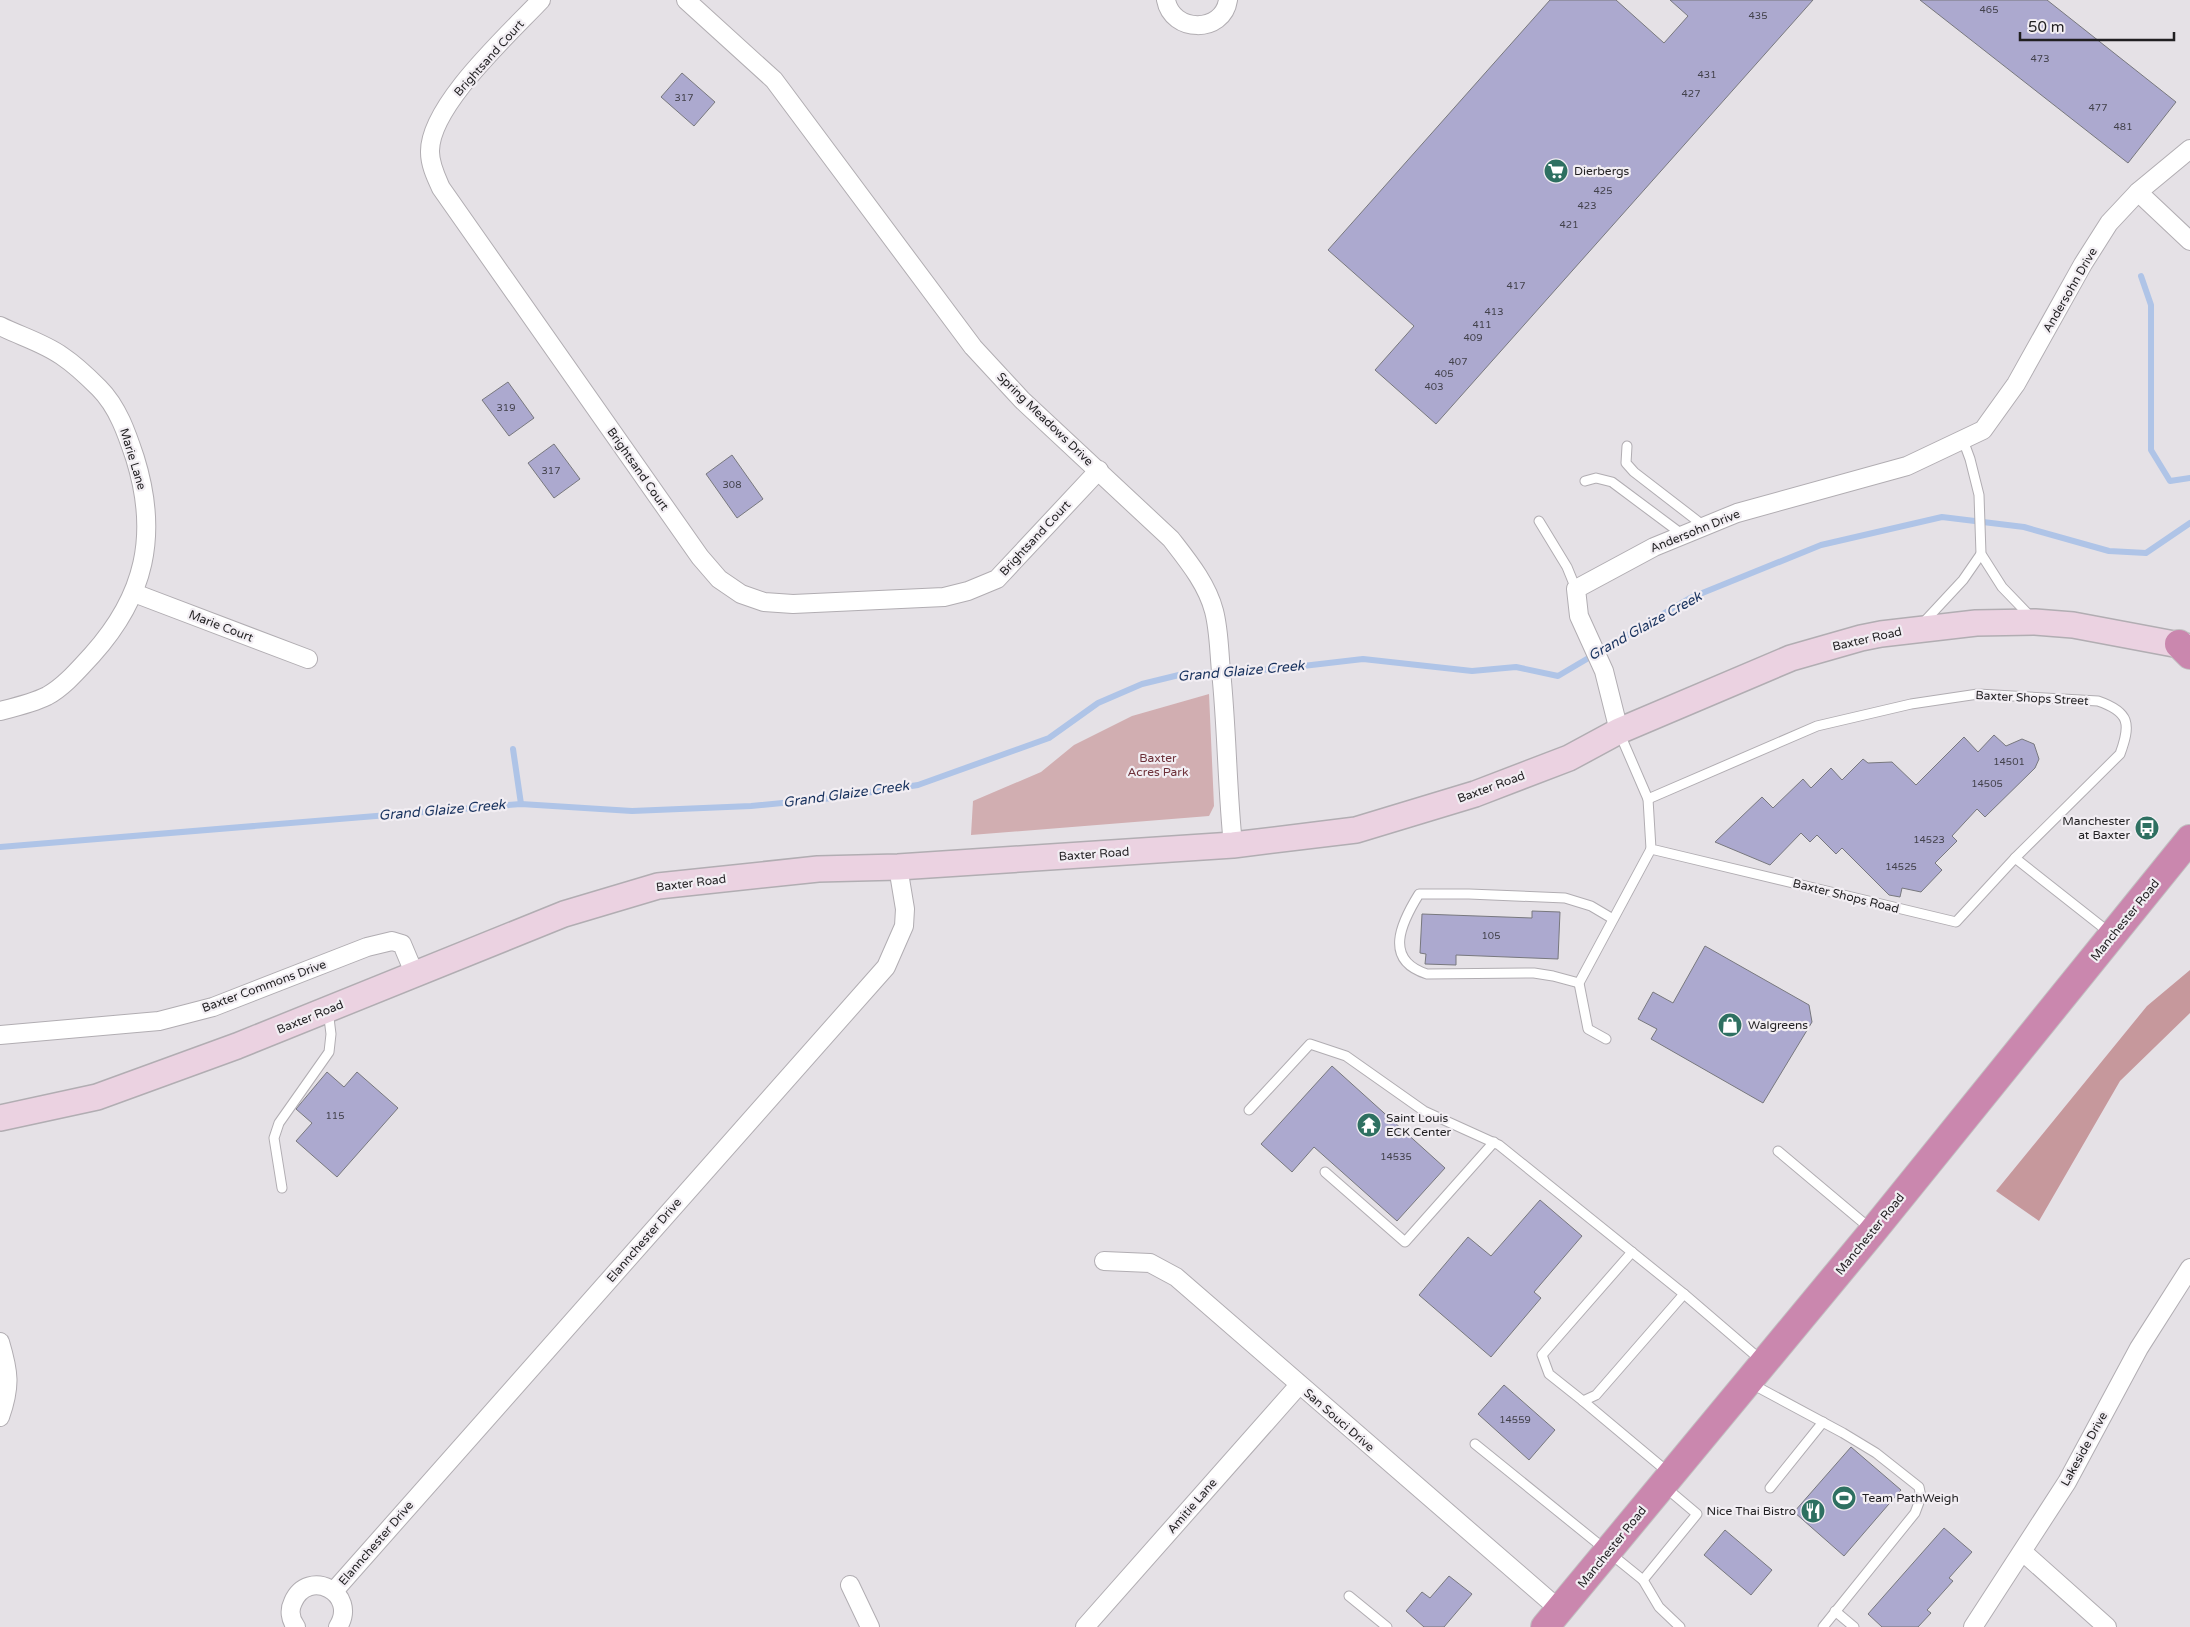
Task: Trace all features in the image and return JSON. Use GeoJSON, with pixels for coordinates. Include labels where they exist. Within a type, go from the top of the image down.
{"type":"FeatureCollection","features":[{"type":"Feature","properties":{"kind":"highway","name":"Manchester Road"},"geometry":{"type":"LineString","coordinates":[[1552,1619],[1873,1231],[2190,839]]}},
{"type":"Feature","properties":{"kind":"main road","name":"Baxter Road"},"geometry":{"type":"LineString","coordinates":[[0,1118],[97,1097],[237,1046],[564,914],[658,886],[818,869],[898,867],[1233,846],[1356,830],[1475,794],[1569,758],[1619,732],[1791,658],[1861,638],[1919,628],[1976,623],[2036,622],[2073,625],[2186,649]]}},
{"type":"Feature","properties":{"kind":"street","name":"Brightsand Court"},"geometry":{"type":"LineString","coordinates":[[541,0],[451,99],[433,135],[430,151],[433,170],[441,188],[700,556],[719,579],[741,594],[764,602],[793,604],[921,599],[944,597],[968,591],[997,579],[1099,470]]}},
{"type":"Feature","properties":{"kind":"street","name":"Spring Meadows Drive"},"geometry":{"type":"LineString","coordinates":[[686,0],[774,80],[973,347],[1022,400],[1172,539],[1189,561],[1200,579],[1214,610],[1225,711],[1233,846]]}},
{"type":"Feature","properties":{"kind":"street"},"geometry":{"type":"LineString","coordinates":[[1166,0],[1169,10],[1176,18],[1193,26],[1203,26],[1217,19],[1225,11],[1228,0]]}},
{"type":"Feature","properties":{"kind":"street","name":"Andersohn Drive"},"geometry":{"type":"LineString","coordinates":[[1576,589],[1654,547],[1736,513],[1907,466],[1983,430],[1999,411],[2109,222],[2138,192],[2190,149]]}},
{"type":"Feature","properties":{"kind":"street"},"geometry":{"type":"LineString","coordinates":[[2138,192],[2190,241]]}},
{"type":"Feature","properties":{"kind":"street","name":"Marie Lane"},"geometry":{"type":"LineString","coordinates":[[0,326],[61,355],[100,389],[115,409],[127,433],[138,469],[145,501],[147,531],[145,552],[134,593],[107,638],[67,680],[48,695],[0,711]]}},
{"type":"Feature","properties":{"kind":"street"},"geometry":{"type":"LineString","coordinates":[[1576,589],[1579,616],[1604,671],[1619,732]]}},
{"type":"Feature","properties":{"kind":"street","name":"Marie Court"},"geometry":{"type":"LineString","coordinates":[[134,593],[308,659]]}},
{"type":"Feature","properties":{"kind":"street","name":"Elannchester Drive"},"geometry":{"type":"LineString","coordinates":[[334,1591],[886,967],[904,926],[904,909],[898,867]]}},
{"type":"Feature","properties":{"kind":"street","name":"Baxter Commons Drive"},"geometry":{"type":"LineString","coordinates":[[0,1035],[159,1021],[213,1007],[367,947],[392,941],[402,944],[415,974]]}},
{"type":"Feature","properties":{"kind":"street","name":"San Souci Drive"},"geometry":{"type":"LineString","coordinates":[[1104,1260],[1150,1263],[1176,1277],[1299,1385],[1552,1619]]}},
{"type":"Feature","properties":{"kind":"street","name":"Lakeside Drive"},"geometry":{"type":"LineString","coordinates":[[1973,1627],[2023,1552],[2066,1482],[2139,1348],[2190,1268]]}},
{"type":"Feature","properties":{"kind":"street"},"geometry":{"type":"LineString","coordinates":[[0,1342],[8,1370],[6,1401],[0,1417]]}},
{"type":"Feature","properties":{"kind":"street","name":"Amitie Lane"},"geometry":{"type":"LineString","coordinates":[[1085,1627],[1299,1385]]}},
{"type":"Feature","properties":{"kind":"street"},"geometry":{"type":"LineString","coordinates":[[2023,1552],[2107,1627]]}},
{"type":"Feature","properties":{"kind":"street","name":"Elannchester Drive"},"geometry":{"type":"LineString","coordinates":[[296,1627],[291,1616],[291,1607],[296,1595],[311,1585],[320,1585],[334,1591],[339,1598],[343,1606],[343,1616],[338,1627]]}},
{"type":"Feature","properties":{"kind":"street"},"geometry":{"type":"LineString","coordinates":[[850,1586],[870,1627]]}},
{"type":"Feature","properties":{"kind":"lane"},"geometry":{"type":"LineString","coordinates":[[1963,440],[1979,495],[1981,554],[2002,586],[2036,622]]}},
{"type":"Feature","properties":{"kind":"lane"},"geometry":{"type":"LineString","coordinates":[[1627,446],[1626,463],[1634,472],[1704,526]]}},
{"type":"Feature","properties":{"kind":"lane"},"geometry":{"type":"LineString","coordinates":[[1585,481],[1596,478],[1612,482],[1683,535]]}},
{"type":"Feature","properties":{"kind":"lane"},"geometry":{"type":"LineString","coordinates":[[1539,521],[1568,567],[1576,589]]}},
{"type":"Feature","properties":{"kind":"lane"},"geometry":{"type":"LineString","coordinates":[[1919,628],[1963,580],[1981,554]]}},
{"type":"Feature","properties":{"kind":"lane","name":"Baxter Shops Street"},"geometry":{"type":"LineString","coordinates":[[1648,799],[1817,726],[1911,704],[1978,694],[2098,701],[2115,707],[2125,718],[2127,735],[2120,754],[2015,858]]}},
{"type":"Feature","properties":{"kind":"lane"},"geometry":{"type":"LineString","coordinates":[[1606,1039],[1588,1029],[1579,983],[1651,849],[1648,799],[1619,732]]}},
{"type":"Feature","properties":{"kind":"lane","name":"Baxter Shops Road"},"geometry":{"type":"LineString","coordinates":[[1651,849],[1956,922],[2015,858]]}},
{"type":"Feature","properties":{"kind":"lane"},"geometry":{"type":"LineString","coordinates":[[2015,858],[2112,935]]}},
{"type":"Feature","properties":{"kind":"lane"},"geometry":{"type":"LineString","coordinates":[[1579,983],[1534,973],[1427,974],[1415,970],[1406,963],[1401,954],[1399,942],[1402,924],[1419,894],[1565,898],[1591,906],[1614,919]]}},
{"type":"Feature","properties":{"kind":"lane"},"geometry":{"type":"LineString","coordinates":[[282,1188],[274,1138],[279,1123],[328,1052],[331,1034],[328,1009]]}},
{"type":"Feature","properties":{"kind":"lane"},"geometry":{"type":"LineString","coordinates":[[1249,1110],[1310,1044],[1346,1056],[1424,1111],[1494,1142],[1684,1294],[1756,1372],[1823,1422],[1876,1453],[1919,1487],[1920,1497],[1916,1513],[1823,1627]]}},
{"type":"Feature","properties":{"kind":"lane"},"geometry":{"type":"LineString","coordinates":[[1325,1172],[1405,1242],[1494,1142]]}},
{"type":"Feature","properties":{"kind":"lane"},"geometry":{"type":"LineString","coordinates":[[1778,1150],[1873,1231]]}},
{"type":"Feature","properties":{"kind":"lane"},"geometry":{"type":"LineString","coordinates":[[1632,1252],[1542,1355],[1549,1374],[1583,1401],[1667,1480],[1697,1514],[1643,1580]]}},
{"type":"Feature","properties":{"kind":"lane"},"geometry":{"type":"LineString","coordinates":[[1583,1401],[1596,1395],[1684,1294]]}},
{"type":"Feature","properties":{"kind":"lane"},"geometry":{"type":"LineString","coordinates":[[1770,1488],[1823,1422]]}},
{"type":"Feature","properties":{"kind":"lane"},"geometry":{"type":"LineString","coordinates":[[1475,1444],[1567,1519],[1609,1550],[1643,1580],[1659,1607],[1680,1627]]}},
{"type":"Feature","properties":{"kind":"lane"},"geometry":{"type":"LineString","coordinates":[[1349,1596],[1387,1627]]}},
{"type":"Feature","properties":{"kind":"lane"},"geometry":{"type":"LineString","coordinates":[[1836,1611],[1854,1627]]}},
{"type":"Feature","properties":{"kind":"green space","name":"Baxter Acres Park"},"geometry":{"type":"Polygon","coordinates":[[[1209,694],[1214,806],[1209,816],[971,835],[973,801],[1041,772],[1074,745],[1132,716],[1209,694]]]}},
{"type":"Feature","properties":{"kind":"shaded area"},"geometry":{"type":"Polygon","coordinates":[[[2190,970],[2190,1013],[2120,1081],[2039,1221],[1996,1191],[2147,1006],[2190,970]]]}},
{"type":"Feature","properties":{"kind":"building"},"geometry":{"type":"Polygon","coordinates":[[[1550,0],[1616,0],[1664,43],[1688,16],[1670,0],[1813,0],[1436,424],[1375,370],[1414,326],[1328,250],[1550,0]]]}},
{"type":"Feature","properties":{"kind":"building"},"geometry":{"type":"Polygon","coordinates":[[[1920,0],[2047,0],[2176,102],[2128,163],[1920,0]]]}},
{"type":"Feature","properties":{"kind":"building"},"geometry":{"type":"Polygon","coordinates":[[[682,73],[715,102],[694,126],[661,97],[682,73]]]}},
{"type":"Feature","properties":{"kind":"building"},"geometry":{"type":"Polygon","coordinates":[[[508,382],[534,418],[509,436],[482,400],[508,382]]]}},
{"type":"Feature","properties":{"kind":"building"},"geometry":{"type":"Polygon","coordinates":[[[554,444],[580,479],[554,498],[528,463],[554,444]]]}},
{"type":"Feature","properties":{"kind":"building"},"geometry":{"type":"Polygon","coordinates":[[[732,455],[763,499],[737,518],[706,474],[732,455]]]}},
{"type":"Feature","properties":{"kind":"building"},"geometry":{"type":"Polygon","coordinates":[[[1994,735],[2006,746],[2022,739],[2034,744],[2039,759],[2035,768],[1985,817],[1977,809],[1952,836],[1957,841],[1935,863],[1942,870],[1921,892],[1902,888],[1900,897],[1889,895],[1842,848],[1836,854],[1817,835],[1810,842],[1801,833],[1770,865],[1715,842],[1762,797],[1773,808],[1803,779],[1811,788],[1831,768],[1842,780],[1863,759],[1868,763],[1892,762],[1916,785],[1964,737],[1978,752],[1994,735]]]}},
{"type":"Feature","properties":{"kind":"building"},"geometry":{"type":"Polygon","coordinates":[[[1532,911],[1560,912],[1558,959],[1456,955],[1456,965],[1425,964],[1426,954],[1420,953],[1422,914],[1532,918],[1532,911]]]}},
{"type":"Feature","properties":{"kind":"building","name":"Walgreens"},"geometry":{"type":"Polygon","coordinates":[[[1705,946],[1809,1005],[1812,1022],[1763,1103],[1651,1039],[1657,1029],[1638,1019],[1653,992],[1673,1003],[1705,946]]]}},
{"type":"Feature","properties":{"kind":"building"},"geometry":{"type":"Polygon","coordinates":[[[1332,1066],[1445,1168],[1397,1221],[1314,1147],[1292,1172],[1261,1144],[1332,1066]]]}},
{"type":"Feature","properties":{"kind":"building"},"geometry":{"type":"Polygon","coordinates":[[[327,1072],[344,1087],[357,1072],[398,1108],[337,1177],[296,1141],[312,1123],[296,1109],[327,1072]]]}},
{"type":"Feature","properties":{"kind":"building"},"geometry":{"type":"Polygon","coordinates":[[[1540,1200],[1582,1236],[1534,1292],[1541,1298],[1491,1357],[1419,1295],[1468,1237],[1491,1256],[1540,1200]]]}},
{"type":"Feature","properties":{"kind":"building"},"geometry":{"type":"Polygon","coordinates":[[[1504,1385],[1555,1430],[1529,1460],[1478,1414],[1504,1385]]]}},
{"type":"Feature","properties":{"kind":"building"},"geometry":{"type":"Polygon","coordinates":[[[1851,1447],[1901,1490],[1844,1556],[1794,1512],[1851,1447]]]}},
{"type":"Feature","properties":{"kind":"building"},"geometry":{"type":"Polygon","coordinates":[[[1944,1528],[1972,1552],[1949,1578],[1953,1581],[1927,1610],[1931,1613],[1918,1627],[1882,1627],[1868,1614],[1944,1528]]]}},
{"type":"Feature","properties":{"kind":"building"},"geometry":{"type":"Polygon","coordinates":[[[1725,1530],[1772,1570],[1751,1595],[1704,1555],[1725,1530]]]}},
{"type":"Feature","properties":{"kind":"building"},"geometry":{"type":"Polygon","coordinates":[[[1449,1576],[1472,1594],[1444,1627],[1424,1627],[1406,1611],[1422,1592],[1430,1598],[1449,1576]]]}},
{"type":"Feature","properties":{"kind":"waterway"},"geometry":{"type":"LineString","coordinates":[[2141,276],[2151,305],[2151,450],[2170,481],[2190,478]]}},
{"type":"Feature","properties":{"kind":"waterway","name":"Grand Glaize Creek"},"geometry":{"type":"LineString","coordinates":[[0,847],[521,804],[632,811],[751,806],[833,798],[918,785],[1049,738],[1098,703],[1142,684],[1183,674],[1277,669],[1363,659],[1472,671],[1516,667],[1558,676],[1690,598],[1821,545],[1942,517],[2024,527],[2109,551],[2146,553],[2190,523]]}},
{"type":"Feature","properties":{"kind":"waterway"},"geometry":{"type":"LineString","coordinates":[[513,749],[521,804]]}},
{"type":"Feature","properties":{"kind":"place","name":"Dierbergs"},"geometry":{"type":"Point","coordinates":[1556,171]}},
{"type":"Feature","properties":{"kind":"place","name":"Manchester at Baxter"},"geometry":{"type":"Point","coordinates":[2147,828]}},
{"type":"Feature","properties":{"kind":"place","name":"Walgreens"},"geometry":{"type":"Point","coordinates":[1730,1025]}},
{"type":"Feature","properties":{"kind":"place","name":"Saint Louis ECK Center"},"geometry":{"type":"Point","coordinates":[1369,1125]}},
{"type":"Feature","properties":{"kind":"place","name":"Team PathWeigh"},"geometry":{"type":"Point","coordinates":[1844,1498]}},
{"type":"Feature","properties":{"kind":"place","name":"Nice Thai Bistro"},"geometry":{"type":"Point","coordinates":[1813,1511]}}]}
